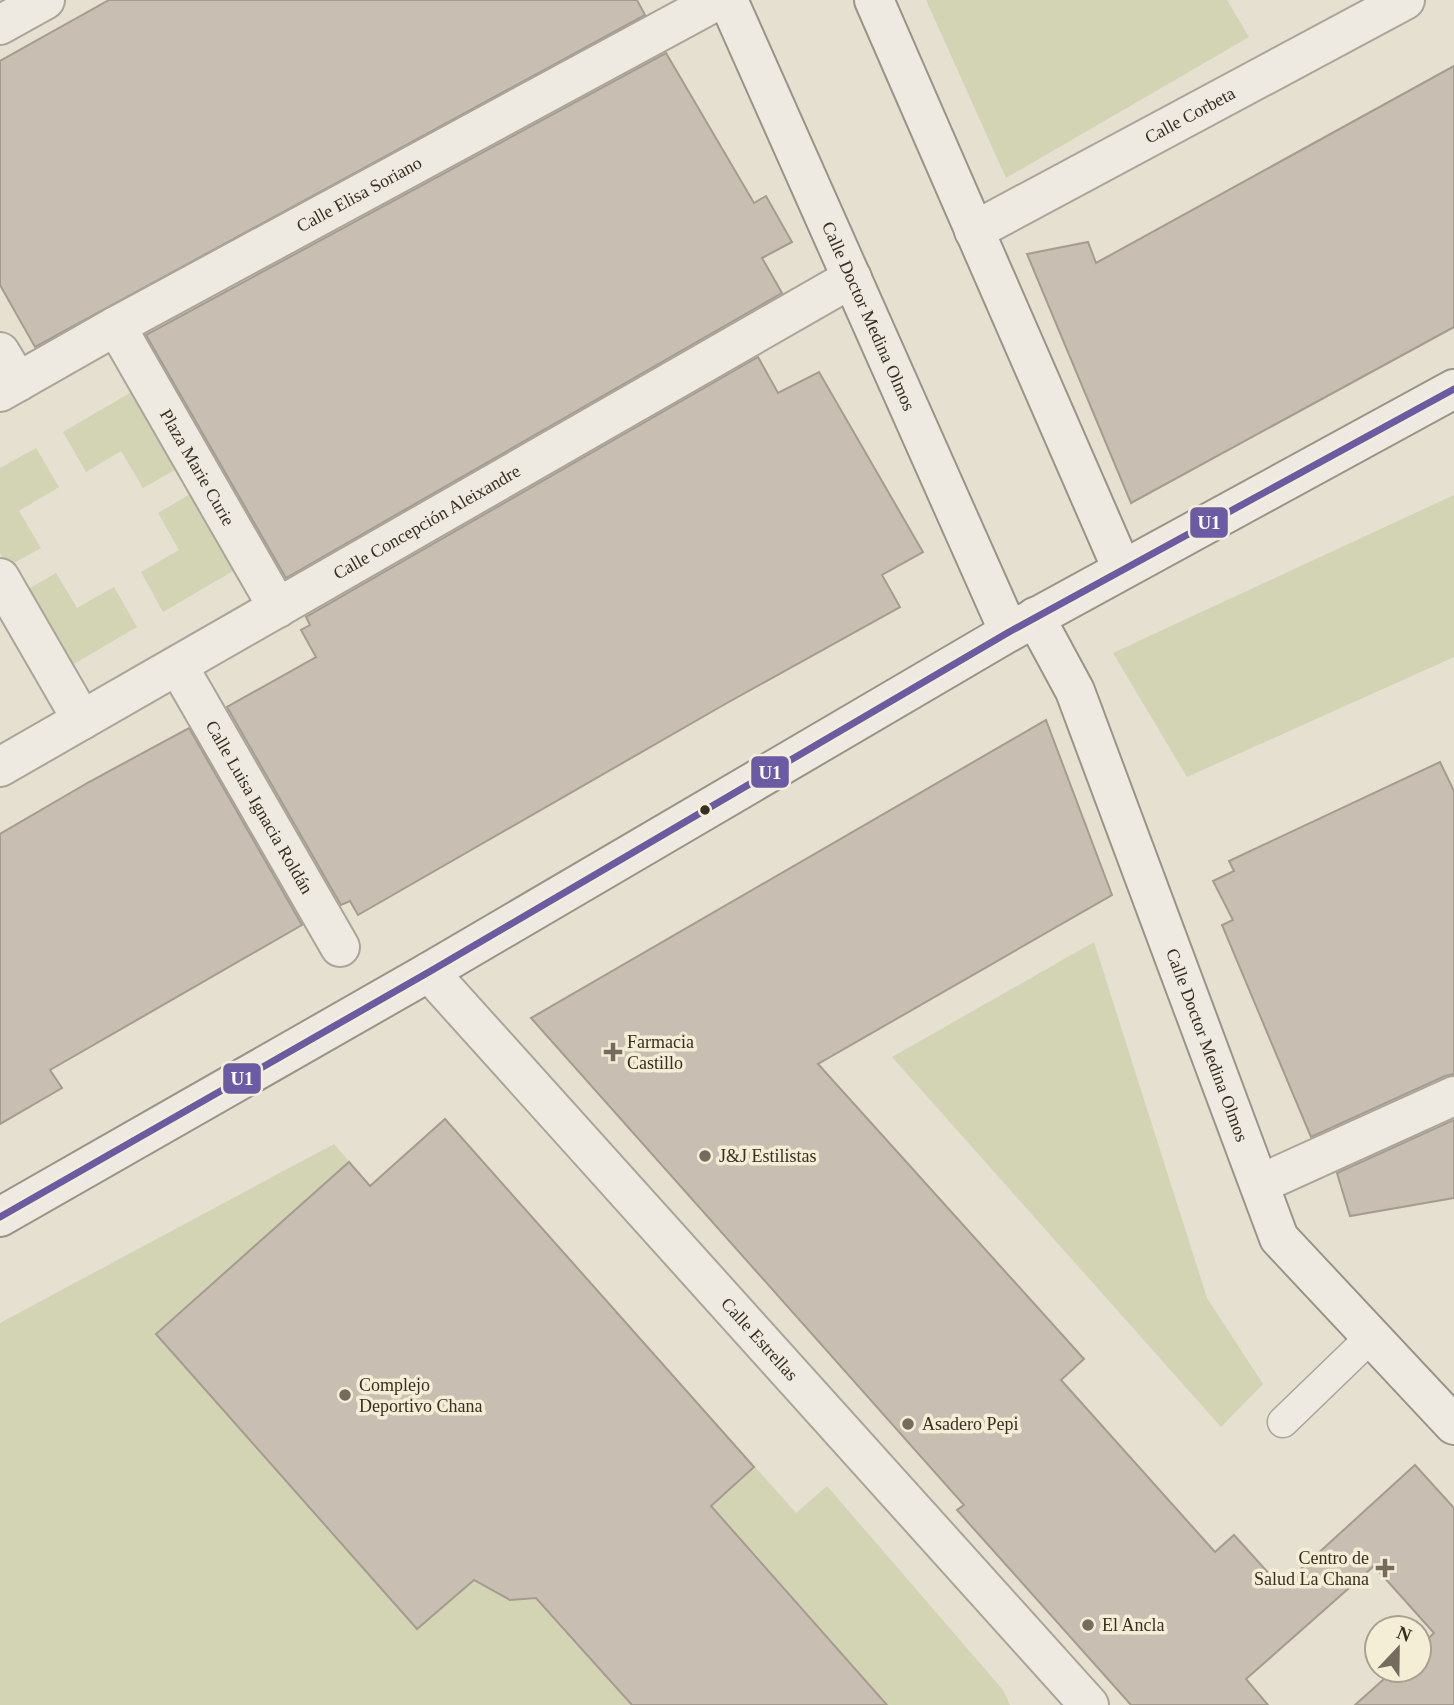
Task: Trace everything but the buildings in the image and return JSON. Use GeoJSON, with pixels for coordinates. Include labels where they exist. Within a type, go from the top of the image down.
{"type":"FeatureCollection","features":[{"type":"Feature","properties":{"kind":"street"},"geometry":{"type":"LineString","coordinates":[[0,25],[45,0]]}},
{"type":"Feature","properties":{"kind":"street","name":"Calle Elisa Soriano"},"geometry":{"type":"LineString","coordinates":[[6,375],[116,326],[718,0]]}},
{"type":"Feature","properties":{"kind":"street","name":"Calle Doctor Medina Olmos"},"geometry":{"type":"LineString","coordinates":[[728,0],[852,278],[1022,624],[1075,691],[1279,1238],[1454,1425]]}},
{"type":"Feature","properties":{"kind":"street"},"geometry":{"type":"LineString","coordinates":[[874,0],[1122,569]]}},
{"type":"Feature","properties":{"kind":"street","name":"Calle Corbeta"},"geometry":{"type":"LineString","coordinates":[[974,231],[1405,0]]}},
{"type":"Feature","properties":{"kind":"street","name":"Calle Concepción Aleixandre"},"geometry":{"type":"LineString","coordinates":[[0,767],[852,278]]}},
{"type":"Feature","properties":{"kind":"street","name":"Plaza Marie Curie"},"geometry":{"type":"LineString","coordinates":[[116,326],[278,608]]}},
{"type":"Feature","properties":{"kind":"street"},"geometry":{"type":"LineString","coordinates":[[0,1217],[429,972],[1022,624],[1454,389]]}},
{"type":"Feature","properties":{"kind":"street"},"geometry":{"type":"LineString","coordinates":[[0,578],[82,720]]}},
{"type":"Feature","properties":{"kind":"street","name":"Calle Luisa Ignacia Roldán"},"geometry":{"type":"LineString","coordinates":[[178,666],[340,947]]}},
{"type":"Feature","properties":{"kind":"street","name":"Calle Estrellas"},"geometry":{"type":"LineString","coordinates":[[429,972],[1089,1705]]}},
{"type":"Feature","properties":{"kind":"street"},"geometry":{"type":"LineString","coordinates":[[1260,1185],[1454,1096]]}},
{"type":"Feature","properties":{"kind":"lane"},"geometry":{"type":"LineString","coordinates":[[1283,1422],[1371,1337]]}},
{"type":"Feature","properties":{"kind":"green space"},"geometry":{"type":"Polygon","coordinates":[[[926,0],[1227,0],[1249,37],[1006,178],[926,0]]]}},
{"type":"Feature","properties":{"kind":"green space"},"geometry":{"type":"Polygon","coordinates":[[[135,390],[180,467],[143,488],[121,451],[86,472],[63,432],[135,390]]]}},
{"type":"Feature","properties":{"kind":"green space"},"geometry":{"type":"Polygon","coordinates":[[[36,448],[59,487],[19,511],[41,548],[8,566],[0,553],[0,468],[36,448]]]}},
{"type":"Feature","properties":{"kind":"green space"},"geometry":{"type":"Polygon","coordinates":[[[195,491],[240,567],[163,612],[141,572],[179,550],[158,513],[195,491]]]}},
{"type":"Feature","properties":{"kind":"green space"},"geometry":{"type":"Polygon","coordinates":[[[1454,495],[1454,657],[1187,777],[1113,653],[1454,495]]]}},
{"type":"Feature","properties":{"kind":"green space"},"geometry":{"type":"Polygon","coordinates":[[[56,573],[77,608],[114,587],[137,627],[67,668],[23,592],[56,573]]]}},
{"type":"Feature","properties":{"kind":"green space"},"geometry":{"type":"Polygon","coordinates":[[[1094,942],[1207,1298],[1263,1384],[1221,1427],[892,1057],[1094,942]]]}},
{"type":"Feature","properties":{"kind":"green space","name":"Complejo Deportivo Chana"},"geometry":{"type":"Polygon","coordinates":[[[445,1119],[796,1513],[827,1486],[1003,1690],[1010,1705],[0,1705],[0,1323],[334,1144],[370,1186],[445,1119]]]}},
{"type":"Feature","properties":{"kind":"transit line","name":"U1"},"geometry":{"type":"LineString","coordinates":[[0,1217],[429,972],[1009,632],[1454,389]]}},
{"type":"Feature","properties":{"kind":"place","name":"Farmacia Castillo"},"geometry":{"type":"Point","coordinates":[613,1052]}},
{"type":"Feature","properties":{"kind":"place","name":"J&J Estilistas"},"geometry":{"type":"Point","coordinates":[705,1156]}},
{"type":"Feature","properties":{"kind":"place","name":"Complejo Deportivo Chana"},"geometry":{"type":"Point","coordinates":[345,1395]}},
{"type":"Feature","properties":{"kind":"place","name":"Asadero Pepi"},"geometry":{"type":"Point","coordinates":[908,1424]}},
{"type":"Feature","properties":{"kind":"place","name":"Centro de Salud La Chana"},"geometry":{"type":"Point","coordinates":[1385,1568]}},
{"type":"Feature","properties":{"kind":"place","name":"El Ancla"},"geometry":{"type":"Point","coordinates":[1088,1625]}}]}
